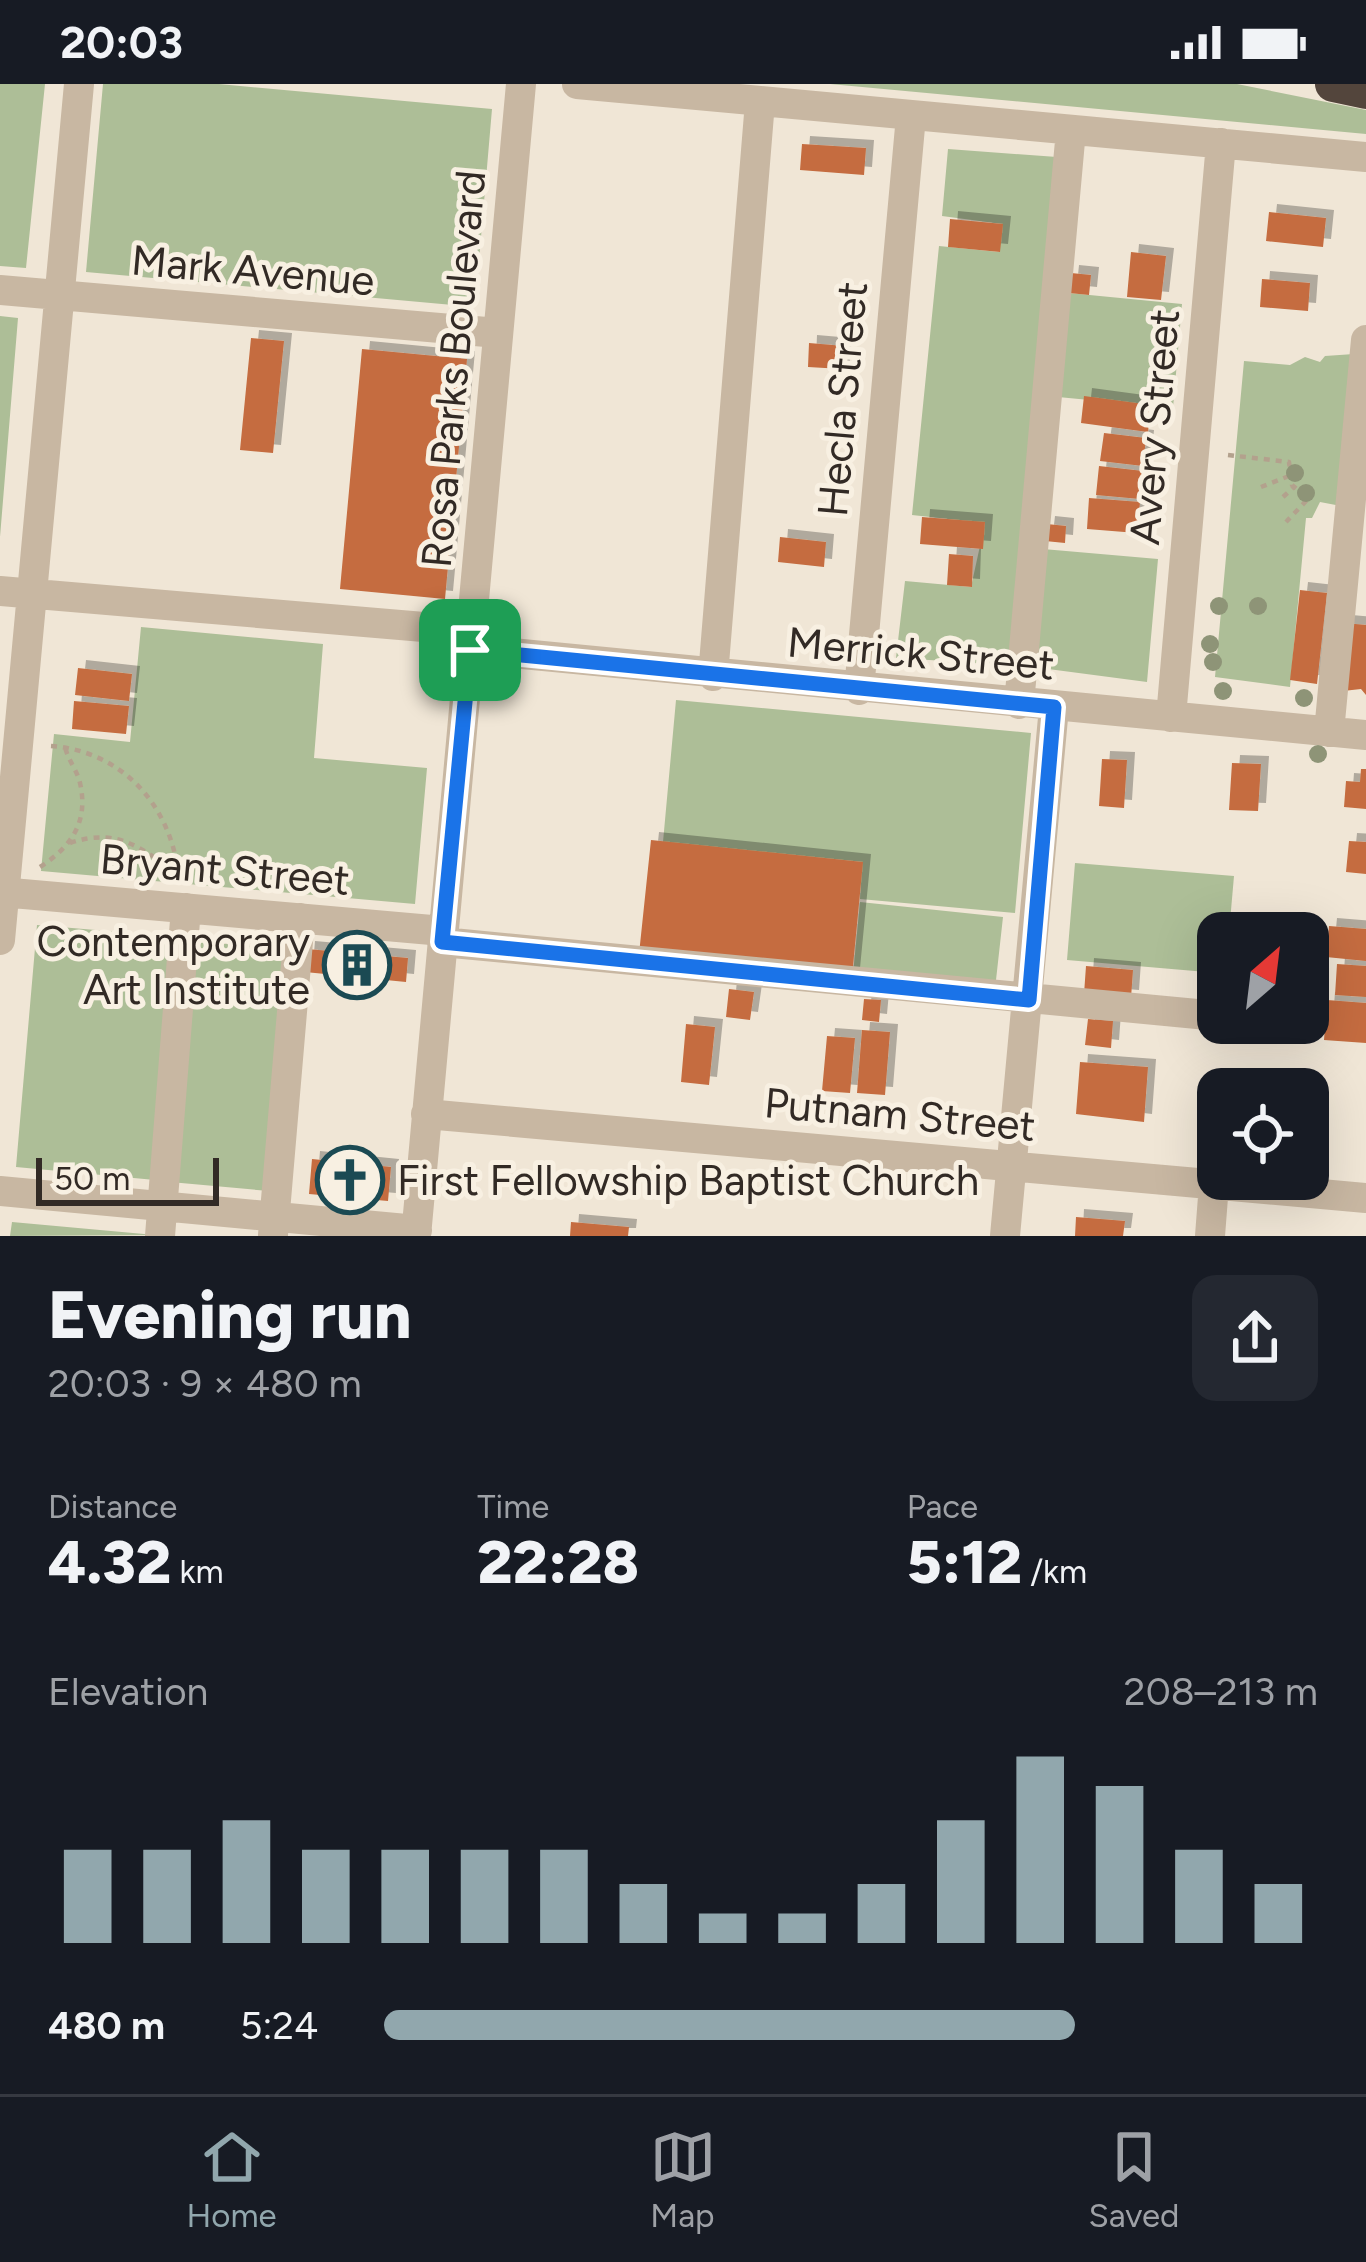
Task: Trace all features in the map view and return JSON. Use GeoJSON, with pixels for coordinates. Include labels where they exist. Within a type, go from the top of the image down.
{"type":"FeatureCollection","features":[{"type":"Feature","properties":{"kind":"highway"},"geometry":{"type":"LineString","coordinates":[[1333,84],[1366,91]]}},
{"type":"Feature","properties":{"kind":"street"},"geometry":{"type":"LineString","coordinates":[[0,940],[79,84]]}},
{"type":"Feature","properties":{"kind":"street","name":"Rosa Parks Boulevard"},"geometry":{"type":"LineString","coordinates":[[416,1233],[521,84]]}},
{"type":"Feature","properties":{"kind":"street"},"geometry":{"type":"LineString","coordinates":[[578,84],[1366,157]]}},
{"type":"Feature","properties":{"kind":"street"},"geometry":{"type":"LineString","coordinates":[[713,676],[760,102]]}},
{"type":"Feature","properties":{"kind":"street","name":"Hecla Street"},"geometry":{"type":"LineString","coordinates":[[860,690],[911,116]]}},
{"type":"Feature","properties":{"kind":"street"},"geometry":{"type":"LineString","coordinates":[[1019,704],[1071,130]]}},
{"type":"Feature","properties":{"kind":"street","name":"Avery Street"},"geometry":{"type":"LineString","coordinates":[[1171,718],[1221,143]]}},
{"type":"Feature","properties":{"kind":"street","name":"Mark Avenue"},"geometry":{"type":"LineString","coordinates":[[0,290],[498,333]]}},
{"type":"Feature","properties":{"kind":"street"},"geometry":{"type":"LineString","coordinates":[[1329,732],[1366,340]]}},
{"type":"Feature","properties":{"kind":"street","name":"Merrick Street"},"geometry":{"type":"LineString","coordinates":[[0,591],[470,640],[713,676],[1366,735]]}},
{"type":"Feature","properties":{"kind":"street"},"geometry":{"type":"LineString","coordinates":[[1006,1236],[1054,707]]}},
{"type":"Feature","properties":{"kind":"street","name":"Bryant Street"},"geometry":{"type":"LineString","coordinates":[[2,892],[183,897],[442,936],[1197,1014]]}},
{"type":"Feature","properties":{"kind":"street"},"geometry":{"type":"LineString","coordinates":[[161,1221],[183,897]]}},
{"type":"Feature","properties":{"kind":"street"},"geometry":{"type":"LineString","coordinates":[[273,1226],[301,918]]}},
{"type":"Feature","properties":{"kind":"street","name":"Putnam Street"},"geometry":{"type":"LineString","coordinates":[[426,1114],[1197,1182]]}},
{"type":"Feature","properties":{"kind":"street"},"geometry":{"type":"LineString","coordinates":[[0,1191],[161,1221],[416,1233]]}},
{"type":"Feature","properties":{"kind":"street","name":"Putnam Street"},"geometry":{"type":"LineString","coordinates":[[1329,1195],[1366,1198]]}},
{"type":"Feature","properties":{"kind":"street"},"geometry":{"type":"LineString","coordinates":[[1210,1236],[1213,1200]]}},
{"type":"Feature","properties":{"kind":"path"},"geometry":{"type":"LineString","coordinates":[[1228,455],[1288,462],[1294,487],[1308,499],[1286,522]]}},
{"type":"Feature","properties":{"kind":"path"},"geometry":{"type":"LineString","coordinates":[[1262,487],[1289,476]]}},
{"type":"Feature","properties":{"kind":"path"},"geometry":{"type":"LineString","coordinates":[[1283,497],[1294,487]]}},
{"type":"Feature","properties":{"kind":"path"},"geometry":{"type":"LineString","coordinates":[[51,746],[103,759],[140,785],[167,827],[183,897]]}},
{"type":"Feature","properties":{"kind":"path"},"geometry":{"type":"LineString","coordinates":[[65,747],[80,784],[83,808],[70,843]]}},
{"type":"Feature","properties":{"kind":"path"},"geometry":{"type":"LineString","coordinates":[[40,867],[70,843],[110,836],[131,840],[178,874]]}},
{"type":"Feature","properties":{"kind":"green space"},"geometry":{"type":"Polygon","coordinates":[[[0,84],[45,84],[26,268],[0,266],[0,84]]]}},
{"type":"Feature","properties":{"kind":"green space"},"geometry":{"type":"Polygon","coordinates":[[[103,84],[219,84],[492,109],[475,307],[86,272],[103,84]]]}},
{"type":"Feature","properties":{"kind":"green space"},"geometry":{"type":"Polygon","coordinates":[[[830,84],[1237,84],[1366,110],[1366,134],[830,84]]]}},
{"type":"Feature","properties":{"kind":"green space"},"geometry":{"type":"Polygon","coordinates":[[[948,149],[1057,157],[1011,665],[896,658],[905,581],[971,587],[985,523],[912,515],[939,246],[999,252],[1002,224],[942,216],[948,149]]]}},
{"type":"Feature","properties":{"kind":"green space"},"geometry":{"type":"Polygon","coordinates":[[[1069,293],[1182,304],[1173,408],[1058,397],[1069,293]]]}},
{"type":"Feature","properties":{"kind":"green space"},"geometry":{"type":"Polygon","coordinates":[[[0,316],[18,318],[0,537],[0,316]]]}},
{"type":"Feature","properties":{"kind":"green space"},"geometry":{"type":"Polygon","coordinates":[[[1354,354],[1341,506],[1320,502],[1312,518],[1306,518],[1290,687],[1215,677],[1244,361],[1290,365],[1305,357],[1320,362],[1325,356],[1354,354]]]}},
{"type":"Feature","properties":{"kind":"green space"},"geometry":{"type":"Polygon","coordinates":[[[1043,549],[1158,559],[1147,682],[1033,667],[1043,549]]]}},
{"type":"Feature","properties":{"kind":"green space"},"geometry":{"type":"Polygon","coordinates":[[[141,627],[323,644],[314,758],[427,768],[415,904],[41,871],[54,734],[130,742],[141,627]]]}},
{"type":"Feature","properties":{"kind":"green space"},"geometry":{"type":"Polygon","coordinates":[[[676,700],[1031,733],[1015,913],[860,899],[862,862],[663,842],[676,700]]]}},
{"type":"Feature","properties":{"kind":"green space"},"geometry":{"type":"Polygon","coordinates":[[[1075,863],[1234,876],[1231,912],[1197,912],[1197,971],[1067,960],[1075,863]]]}},
{"type":"Feature","properties":{"kind":"green space"},"geometry":{"type":"Polygon","coordinates":[[[860,902],[1003,917],[995,989],[853,974],[860,902]]]}},
{"type":"Feature","properties":{"kind":"green space"},"geometry":{"type":"Polygon","coordinates":[[[37,925],[177,937],[155,1180],[16,1167],[37,925]]]}},
{"type":"Feature","properties":{"kind":"green space"},"geometry":{"type":"Polygon","coordinates":[[[190,941],[289,949],[269,1191],[170,1182],[190,941]]]}},
{"type":"Feature","properties":{"kind":"green space"},"geometry":{"type":"Polygon","coordinates":[[[12,1222],[155,1235],[10,1236],[12,1222]]]}},
{"type":"Feature","properties":{"kind":"building"},"geometry":{"type":"Polygon","coordinates":[[[802,144],[866,148],[864,175],[800,170],[802,144]]]}},
{"type":"Feature","properties":{"kind":"building"},"geometry":{"type":"Polygon","coordinates":[[[1269,212],[1326,218],[1323,247],[1266,241],[1269,212]]]}},
{"type":"Feature","properties":{"kind":"building"},"geometry":{"type":"Polygon","coordinates":[[[950,219],[1003,224],[1000,252],[948,247],[950,219]]]}},
{"type":"Feature","properties":{"kind":"building"},"geometry":{"type":"Polygon","coordinates":[[[1131,252],[1166,256],[1161,300],[1127,297],[1131,252]]]}},
{"type":"Feature","properties":{"kind":"building"},"geometry":{"type":"Polygon","coordinates":[[[1071,273],[1091,275],[1089,295],[1069,293],[1071,273]]]}},
{"type":"Feature","properties":{"kind":"building"},"geometry":{"type":"Polygon","coordinates":[[[1262,279],[1310,283],[1308,311],[1260,307],[1262,279]]]}},
{"type":"Feature","properties":{"kind":"building"},"geometry":{"type":"Polygon","coordinates":[[[251,338],[284,341],[273,453],[240,450],[251,338]]]}},
{"type":"Feature","properties":{"kind":"building"},"geometry":{"type":"Polygon","coordinates":[[[809,343],[844,346],[842,369],[808,367],[809,343]]]}},
{"type":"Feature","properties":{"kind":"building"},"geometry":{"type":"Polygon","coordinates":[[[362,349],[467,359],[445,599],[340,589],[362,349]]]}},
{"type":"Feature","properties":{"kind":"building"},"geometry":{"type":"Polygon","coordinates":[[[1084,396],[1151,405],[1148,432],[1081,423],[1084,396]]]}},
{"type":"Feature","properties":{"kind":"building"},"geometry":{"type":"Polygon","coordinates":[[[1104,433],[1146,438],[1143,466],[1100,461],[1104,433]]]}},
{"type":"Feature","properties":{"kind":"building"},"geometry":{"type":"Polygon","coordinates":[[[1099,466],[1143,471],[1140,499],[1096,495],[1099,466]]]}},
{"type":"Feature","properties":{"kind":"building"},"geometry":{"type":"Polygon","coordinates":[[[1089,498],[1140,502],[1137,533],[1087,529],[1089,498]]]}},
{"type":"Feature","properties":{"kind":"building"},"geometry":{"type":"Polygon","coordinates":[[[922,517],[985,522],[983,549],[920,544],[922,517]]]}},
{"type":"Feature","properties":{"kind":"building"},"geometry":{"type":"Polygon","coordinates":[[[1047,524],[1066,526],[1065,543],[1045,541],[1047,524]]]}},
{"type":"Feature","properties":{"kind":"building"},"geometry":{"type":"Polygon","coordinates":[[[780,537],[826,542],[824,567],[778,562],[780,537]]]}},
{"type":"Feature","properties":{"kind":"building"},"geometry":{"type":"Polygon","coordinates":[[[949,554],[973,556],[972,587],[947,585],[949,554]]]}},
{"type":"Feature","properties":{"kind":"building"},"geometry":{"type":"Polygon","coordinates":[[[1300,590],[1327,593],[1317,684],[1290,680],[1300,590]]]}},
{"type":"Feature","properties":{"kind":"building"},"geometry":{"type":"Polygon","coordinates":[[[1344,623],[1366,625],[1366,695],[1361,689],[1343,691],[1344,623]]]}},
{"type":"Feature","properties":{"kind":"building"},"geometry":{"type":"Polygon","coordinates":[[[78,668],[132,674],[129,701],[75,695],[78,668]]]}},
{"type":"Feature","properties":{"kind":"building"},"geometry":{"type":"Polygon","coordinates":[[[74,701],[129,706],[126,734],[72,729],[74,701]]]}},
{"type":"Feature","properties":{"kind":"building"},"geometry":{"type":"Polygon","coordinates":[[[1102,759],[1127,760],[1124,808],[1099,806],[1102,759]]]}},
{"type":"Feature","properties":{"kind":"building"},"geometry":{"type":"Polygon","coordinates":[[[1232,763],[1261,764],[1258,811],[1229,810],[1232,763]]]}},
{"type":"Feature","properties":{"kind":"building"},"geometry":{"type":"Polygon","coordinates":[[[1361,769],[1366,769],[1366,809],[1344,807],[1346,781],[1360,782],[1361,769]]]}},
{"type":"Feature","properties":{"kind":"building"},"geometry":{"type":"Polygon","coordinates":[[[651,840],[863,862],[852,976],[639,954],[651,840]]]}},
{"type":"Feature","properties":{"kind":"building"},"geometry":{"type":"Polygon","coordinates":[[[1349,841],[1366,842],[1366,874],[1346,872],[1349,841]]]}},
{"type":"Feature","properties":{"kind":"building"},"geometry":{"type":"Polygon","coordinates":[[[1329,926],[1366,929],[1366,961],[1329,957],[1329,926]]]}},
{"type":"Feature","properties":{"kind":"building","name":"Contemporary Art Institute"},"geometry":{"type":"Polygon","coordinates":[[[307,949],[408,958],[406,982],[305,972],[307,949]]]}},
{"type":"Feature","properties":{"kind":"building"},"geometry":{"type":"Polygon","coordinates":[[[1337,964],[1366,966],[1366,997],[1335,995],[1337,964]]]}},
{"type":"Feature","properties":{"kind":"building"},"geometry":{"type":"Polygon","coordinates":[[[1086,966],[1133,970],[1131,998],[1084,994],[1086,966]]]}},
{"type":"Feature","properties":{"kind":"building"},"geometry":{"type":"Polygon","coordinates":[[[729,989],[754,992],[750,1020],[726,1017],[729,989]]]}},
{"type":"Feature","properties":{"kind":"building"},"geometry":{"type":"Polygon","coordinates":[[[864,999],[881,1000],[879,1022],[862,1020],[864,999]]]}},
{"type":"Feature","properties":{"kind":"building"},"geometry":{"type":"Polygon","coordinates":[[[1329,1000],[1366,1003],[1366,1043],[1329,1040],[1329,1000]]]}},
{"type":"Feature","properties":{"kind":"building"},"geometry":{"type":"Polygon","coordinates":[[[1088,1019],[1113,1021],[1111,1048],[1085,1045],[1088,1019]]]}},
{"type":"Feature","properties":{"kind":"building"},"geometry":{"type":"Polygon","coordinates":[[[686,1024],[715,1027],[709,1085],[681,1082],[686,1024]]]}},
{"type":"Feature","properties":{"kind":"building"},"geometry":{"type":"Polygon","coordinates":[[[862,1030],[890,1032],[885,1095],[857,1093],[862,1030]]]}},
{"type":"Feature","properties":{"kind":"building"},"geometry":{"type":"Polygon","coordinates":[[[827,1036],[855,1038],[850,1093],[822,1091],[827,1036]]]}},
{"type":"Feature","properties":{"kind":"building"},"geometry":{"type":"Polygon","coordinates":[[[1080,1062],[1148,1067],[1144,1122],[1076,1114],[1080,1062]]]}},
{"type":"Feature","properties":{"kind":"building","name":"First Fellowship Baptist Church"},"geometry":{"type":"Polygon","coordinates":[[[312,1159],[391,1167],[388,1201],[309,1194],[312,1159]]]}},
{"type":"Feature","properties":{"kind":"building"},"geometry":{"type":"Polygon","coordinates":[[[1076,1217],[1125,1221],[1123,1236],[1075,1236],[1076,1217]]]}},
{"type":"Feature","properties":{"kind":"building"},"geometry":{"type":"Polygon","coordinates":[[[571,1222],[629,1227],[628,1236],[570,1236],[571,1222]]]}},
{"type":"Feature","properties":{"kind":"place","name":"Contemporary Art Institute"},"geometry":{"type":"Point","coordinates":[357,965]}},
{"type":"Feature","properties":{"kind":"place","name":"First Fellowship Baptist Church"},"geometry":{"type":"Point","coordinates":[350,1180]}},
{"type":"Feature","properties":{"kind":"route"},"geometry":{"type":"LineString","coordinates":[[470,650],[1054,707],[1029,1000],[442,942],[470,650]]}}]}
